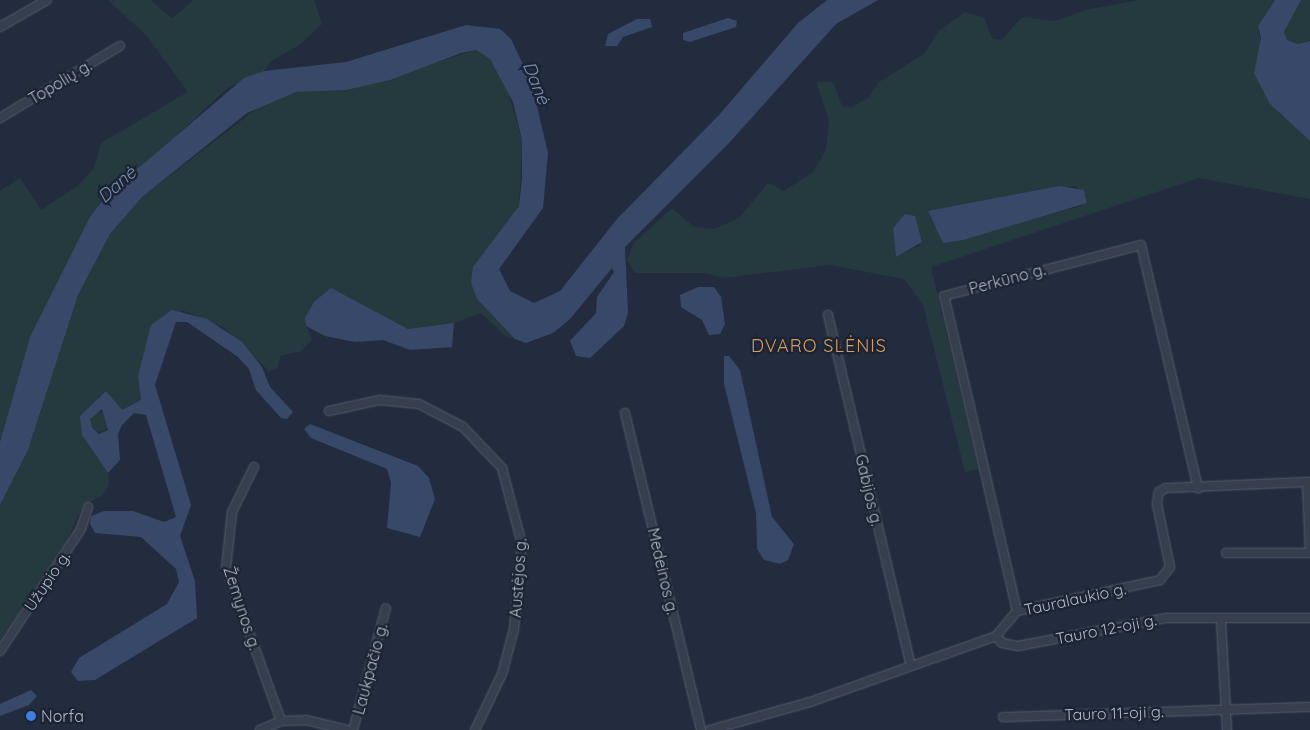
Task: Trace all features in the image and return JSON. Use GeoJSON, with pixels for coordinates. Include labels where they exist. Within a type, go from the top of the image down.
{"type":"FeatureCollection","features":[{"type":"Feature","properties":{"kind":"street"},"geometry":{"type":"LineString","coordinates":[[0,27],[47,0]]}},
{"type":"Feature","properties":{"kind":"street","name":"Topolių g."},"geometry":{"type":"LineString","coordinates":[[0,118],[120,46]]}},
{"type":"Feature","properties":{"kind":"street","name":"Perkūno g."},"geometry":{"type":"LineString","coordinates":[[1017,611],[944,296],[1141,245],[1198,488]]}},
{"type":"Feature","properties":{"kind":"street","name":"Gabijos g."},"geometry":{"type":"LineString","coordinates":[[828,315],[911,665]]}},
{"type":"Feature","properties":{"kind":"street","name":"Austėjos g."},"geometry":{"type":"LineString","coordinates":[[329,411],[379,400],[419,404],[463,426],[502,468],[522,544],[514,629],[502,674],[475,730]]}},
{"type":"Feature","properties":{"kind":"street","name":"Medeinos g."},"geometry":{"type":"LineString","coordinates":[[625,413],[701,730]]}},
{"type":"Feature","properties":{"kind":"street","name":"Žemynos g."},"geometry":{"type":"LineString","coordinates":[[254,468],[232,512],[226,568],[280,721]]}},
{"type":"Feature","properties":{"kind":"street"},"geometry":{"type":"LineString","coordinates":[[1226,554],[1310,553],[1309,482]]}},
{"type":"Feature","properties":{"kind":"street","name":"Tauralaukio g."},"geometry":{"type":"LineString","coordinates":[[996,636],[1017,611],[1168,575],[1159,492],[1309,482]]}},
{"type":"Feature","properties":{"kind":"street","name":"Užupio g."},"geometry":{"type":"LineString","coordinates":[[0,651],[81,529],[88,507]]}},
{"type":"Feature","properties":{"kind":"street","name":"Laukpačio g."},"geometry":{"type":"LineString","coordinates":[[353,730],[386,608]]}},
{"type":"Feature","properties":{"kind":"street","name":"Tauro 12-oji g."},"geometry":{"type":"LineString","coordinates":[[996,636],[1002,643],[1018,646],[1166,618],[1221,620],[1310,618]]}},
{"type":"Feature","properties":{"kind":"street"},"geometry":{"type":"LineString","coordinates":[[1221,620],[1227,730]]}},
{"type":"Feature","properties":{"kind":"street"},"geometry":{"type":"LineString","coordinates":[[710,730],[801,705],[996,636]]}},
{"type":"Feature","properties":{"kind":"street","name":"Tauro 11-oji g."},"geometry":{"type":"LineString","coordinates":[[1003,717],[1310,706]]}},
{"type":"Feature","properties":{"kind":"street"},"geometry":{"type":"LineString","coordinates":[[260,730],[280,721],[306,720],[347,730]]}},
{"type":"Feature","properties":{"kind":"green space"},"geometry":{"type":"Polygon","coordinates":[[[108,0],[151,0],[172,19],[193,0],[314,0],[322,24],[298,46],[271,61],[264,71],[226,89],[143,167],[30,337],[0,442],[0,191],[20,178],[41,210],[78,186],[94,168],[101,143],[188,92],[147,36],[108,0]]]}},
{"type":"Feature","properties":{"kind":"green space"},"geometry":{"type":"Polygon","coordinates":[[[1139,0],[1275,0],[1258,26],[1270,104],[1310,141],[1310,199],[1199,178],[931,267],[978,469],[965,472],[923,305],[904,279],[830,265],[724,278],[706,273],[635,273],[627,259],[634,243],[672,208],[694,227],[714,229],[739,218],[768,183],[784,191],[813,172],[826,150],[829,120],[816,82],[833,82],[842,106],[852,107],[868,98],[879,82],[924,54],[938,32],[965,12],[984,18],[992,38],[1002,40],[1022,17],[1055,21],[1086,10],[1139,0]],[[1075,186],[928,212],[943,242],[1081,206],[1087,196],[1075,186]],[[893,228],[896,256],[921,245],[893,228]]]}},
{"type":"Feature","properties":{"kind":"green space"},"geometry":{"type":"Polygon","coordinates":[[[1301,0],[1310,0],[1310,40],[1298,44],[1287,40],[1284,32],[1301,0]]]}},
{"type":"Feature","properties":{"kind":"green space"},"geometry":{"type":"Polygon","coordinates":[[[476,50],[490,59],[504,78],[522,140],[519,206],[507,224],[477,299],[515,339],[505,336],[481,313],[454,323],[408,329],[349,300],[306,326],[312,340],[301,351],[280,356],[278,368],[269,371],[223,327],[182,310],[138,376],[141,400],[122,410],[99,395],[82,435],[108,473],[109,485],[103,495],[82,506],[68,539],[0,640],[0,505],[28,450],[78,295],[110,234],[142,197],[268,100],[296,92],[346,90],[476,50]]]}},
{"type":"Feature","properties":{"kind":"green space"},"geometry":{"type":"Polygon","coordinates":[[[95,412],[103,412],[109,418],[109,426],[103,432],[95,432],[89,426],[89,418],[95,412]]]}},
{"type":"Feature","properties":{"kind":"water"},"geometry":{"type":"Polygon","coordinates":[[[827,0],[878,0],[836,24],[729,143],[625,247],[628,313],[624,326],[590,358],[576,356],[570,341],[596,313],[597,297],[614,272],[612,268],[570,319],[553,333],[526,343],[515,339],[477,299],[471,283],[473,267],[519,206],[522,178],[522,140],[513,102],[490,59],[476,50],[461,53],[390,80],[346,90],[296,92],[247,113],[142,197],[110,234],[78,295],[28,450],[0,505],[0,442],[30,337],[90,217],[107,195],[244,78],[264,71],[346,62],[466,25],[500,29],[511,39],[531,81],[548,153],[543,208],[499,269],[510,291],[534,303],[560,291],[617,219],[719,115],[798,23],[827,0]]]}},
{"type":"Feature","properties":{"kind":"water"},"geometry":{"type":"Polygon","coordinates":[[[1275,0],[1301,0],[1284,32],[1287,40],[1298,44],[1310,41],[1310,141],[1270,104],[1254,73],[1261,38],[1258,26],[1275,0]]]}},
{"type":"Feature","properties":{"kind":"water"},"geometry":{"type":"Polygon","coordinates":[[[728,18],[737,21],[736,27],[690,42],[683,40],[683,33],[728,18]]]}},
{"type":"Feature","properties":{"kind":"water"},"geometry":{"type":"Polygon","coordinates":[[[637,19],[650,19],[652,27],[623,37],[617,46],[605,46],[608,34],[637,19]]]}},
{"type":"Feature","properties":{"kind":"water"},"geometry":{"type":"Polygon","coordinates":[[[1059,186],[1084,190],[1087,203],[963,240],[943,243],[928,211],[1059,186]]]}},
{"type":"Feature","properties":{"kind":"water"},"geometry":{"type":"Polygon","coordinates":[[[905,214],[915,216],[922,242],[896,257],[893,228],[905,214]]]}},
{"type":"Feature","properties":{"kind":"water"},"geometry":{"type":"Polygon","coordinates":[[[698,287],[714,287],[721,297],[725,324],[720,334],[709,335],[702,320],[681,307],[680,295],[698,287]]]}},
{"type":"Feature","properties":{"kind":"water"},"geometry":{"type":"Polygon","coordinates":[[[331,288],[408,329],[454,323],[452,347],[410,350],[383,340],[355,342],[325,336],[306,326],[305,318],[314,302],[331,288]]]}},
{"type":"Feature","properties":{"kind":"water"},"geometry":{"type":"Polygon","coordinates":[[[172,310],[207,319],[242,342],[262,367],[270,387],[293,412],[287,419],[281,418],[256,390],[249,369],[238,357],[187,322],[176,322],[155,385],[191,505],[180,536],[195,581],[197,618],[95,680],[78,681],[71,672],[79,658],[167,604],[179,582],[176,569],[141,537],[95,533],[90,524],[91,516],[104,511],[133,511],[164,522],[176,517],[146,415],[134,413],[122,425],[118,434],[120,460],[108,473],[82,435],[80,416],[106,391],[122,410],[141,400],[138,376],[151,325],[172,310]],[[102,409],[90,419],[92,428],[99,434],[108,430],[102,409]]]}},
{"type":"Feature","properties":{"kind":"water"},"geometry":{"type":"Polygon","coordinates":[[[724,356],[729,356],[740,370],[772,517],[794,544],[788,560],[780,564],[764,560],[757,549],[756,513],[724,384],[724,356]]]}},
{"type":"Feature","properties":{"kind":"water"},"geometry":{"type":"Polygon","coordinates":[[[310,424],[418,466],[429,478],[435,499],[420,537],[387,528],[391,483],[387,469],[311,438],[304,429],[310,424]]]}},
{"type":"Feature","properties":{"kind":"water"},"geometry":{"type":"Polygon","coordinates":[[[31,690],[37,696],[29,705],[0,716],[0,704],[31,690]]]}},
{"type":"Feature","properties":{"kind":"place","name":"Norfa"},"geometry":{"type":"Point","coordinates":[31,716]}},
{"type":"Feature","properties":{"kind":"district","name":"DVARO SLĖNIS"},"geometry":{"type":"Point","coordinates":[819,346]}},
{"type":"Feature","properties":{"kind":"water label","name":"Danė"},"geometry":{"type":"Point","coordinates":[536,83]}},
{"type":"Feature","properties":{"kind":"water label","name":"Danė"},"geometry":{"type":"Point","coordinates":[117,185]}}]}
